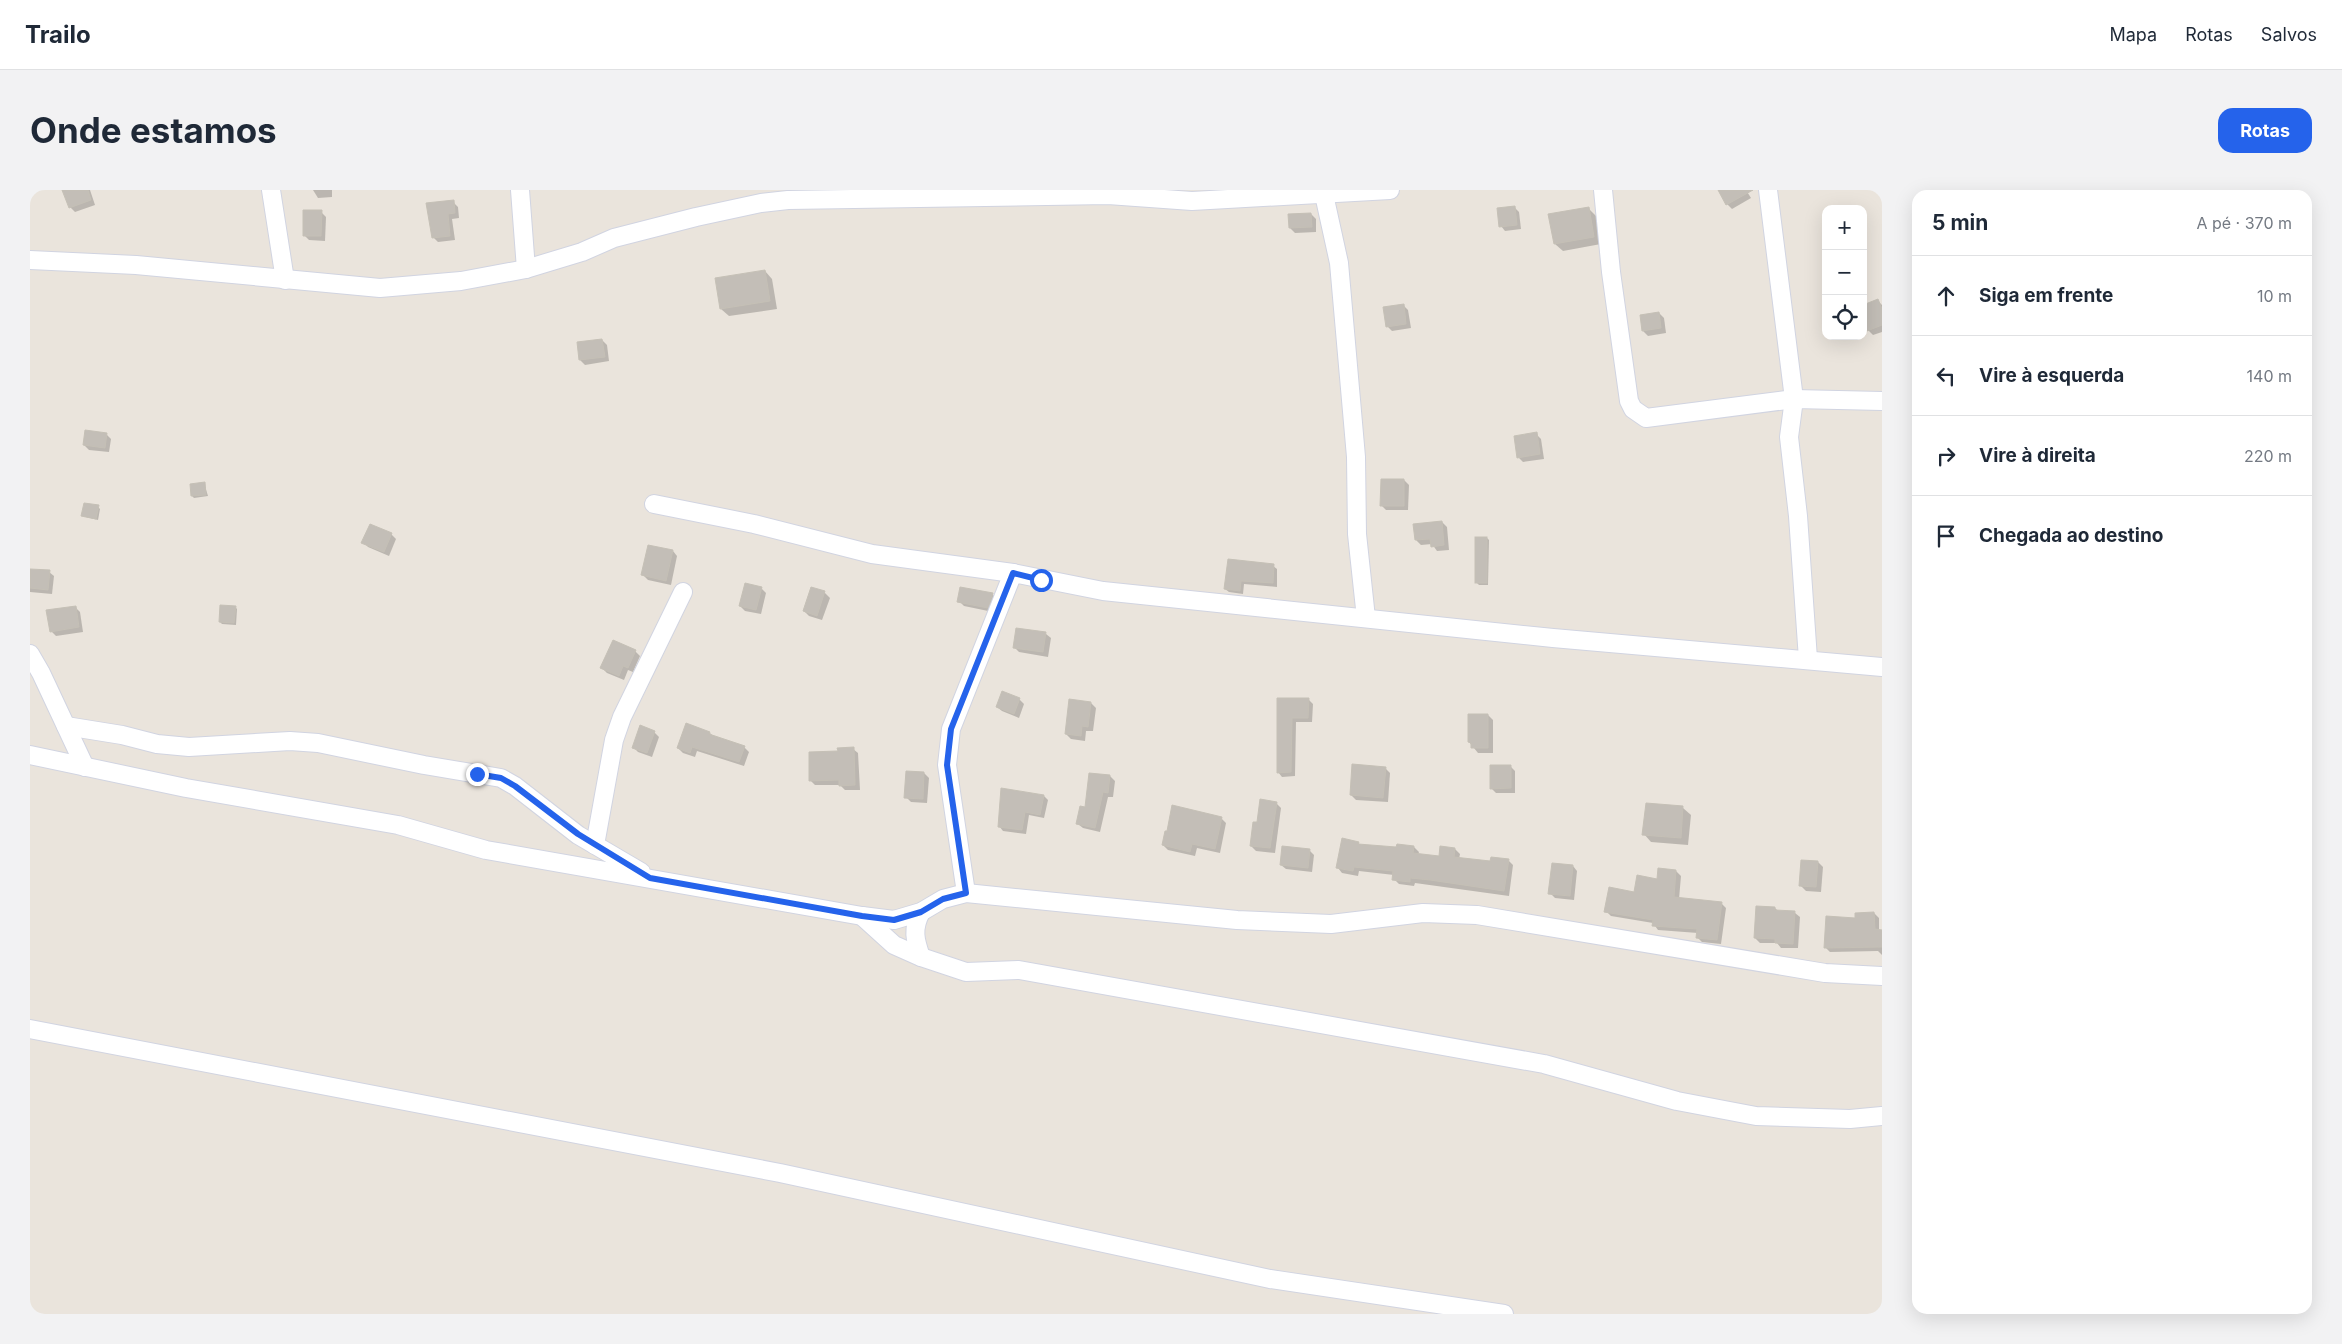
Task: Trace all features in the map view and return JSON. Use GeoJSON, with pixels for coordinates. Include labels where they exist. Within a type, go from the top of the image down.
{"type":"FeatureCollection","features":[{"type":"Feature","properties":{"kind":"street"},"geometry":{"type":"LineString","coordinates":[[271,190],[285,280]]}},
{"type":"Feature","properties":{"kind":"street"},"geometry":{"type":"LineString","coordinates":[[520,190],[526,269]]}},
{"type":"Feature","properties":{"kind":"street"},"geometry":{"type":"LineString","coordinates":[[30,260],[136,264],[380,288],[461,280],[526,269],[582,252],[614,238],[787,195],[1108,195],[1192,201],[1390,190]]}},
{"type":"Feature","properties":{"kind":"street"},"geometry":{"type":"LineString","coordinates":[[1603,190],[1611,272],[1629,400],[1633,410],[1646,418],[1794,399],[1882,401]]}},
{"type":"Feature","properties":{"kind":"street"},"geometry":{"type":"LineString","coordinates":[[1768,190],[1794,399],[1789,437],[1798,516],[1808,659]]}},
{"type":"Feature","properties":{"kind":"street"},"geometry":{"type":"LineString","coordinates":[[1324,193],[1339,263],[1356,457],[1357,534],[1366,618]]}},
{"type":"Feature","properties":{"kind":"street"},"geometry":{"type":"LineString","coordinates":[[654,504],[754,524],[872,554],[1013,573],[1103,591],[1553,638],[1882,666]]}},
{"type":"Feature","properties":{"kind":"street"},"geometry":{"type":"LineString","coordinates":[[966,893],[947,765],[951,729],[1013,573]]}},
{"type":"Feature","properties":{"kind":"street"},"geometry":{"type":"LineString","coordinates":[[595,845],[617,733],[683,592]]}},
{"type":"Feature","properties":{"kind":"street"},"geometry":{"type":"LineString","coordinates":[[30,654],[41,673],[85,767]]}},
{"type":"Feature","properties":{"kind":"street"},"geometry":{"type":"LineString","coordinates":[[66,726],[122,735],[157,744],[189,747],[290,741],[318,742],[424,765],[501,778],[515,786],[578,834],[650,878]]}},
{"type":"Feature","properties":{"kind":"street"},"geometry":{"type":"LineString","coordinates":[[30,755],[186,788],[398,825],[486,850],[894,920],[921,912],[943,899],[966,893],[1237,920],[1332,924],[1423,913],[1477,915],[1825,973],[1882,976]]}},
{"type":"Feature","properties":{"kind":"street"},"geometry":{"type":"LineString","coordinates":[[921,912],[915,923],[914,939],[921,957]]}},
{"type":"Feature","properties":{"kind":"street"},"geometry":{"type":"LineString","coordinates":[[862,916],[894,945],[921,957],[966,972],[1019,970],[1544,1064],[1677,1101],[1756,1116],[1850,1119],[1882,1116]]}},
{"type":"Feature","properties":{"kind":"street"},"geometry":{"type":"LineString","coordinates":[[30,1029],[780,1173],[1270,1279],[1504,1314]]}},
{"type":"Feature","properties":{"kind":"building"},"geometry":{"type":"Polygon","coordinates":[[[62,190],[88,190],[91,200],[69,208],[62,190]]]}},
{"type":"Feature","properties":{"kind":"building"},"geometry":{"type":"Polygon","coordinates":[[[1718,190],[1753,190],[1726,205],[1718,190]]]}},
{"type":"Feature","properties":{"kind":"building"},"geometry":{"type":"Polygon","coordinates":[[[454,200],[455,213],[448,214],[450,236],[432,238],[426,203],[454,200]]]}},
{"type":"Feature","properties":{"kind":"building"},"geometry":{"type":"Polygon","coordinates":[[[1515,206],[1517,225],[1499,227],[1497,208],[1515,206]]]}},
{"type":"Feature","properties":{"kind":"building"},"geometry":{"type":"Polygon","coordinates":[[[1589,207],[1594,237],[1554,244],[1548,214],[1589,207]]]}},
{"type":"Feature","properties":{"kind":"building"},"geometry":{"type":"Polygon","coordinates":[[[303,210],[322,210],[321,236],[303,236],[303,210]]]}},
{"type":"Feature","properties":{"kind":"building"},"geometry":{"type":"Polygon","coordinates":[[[1311,213],[1312,227],[1289,228],[1288,214],[1311,213]]]}},
{"type":"Feature","properties":{"kind":"building"},"geometry":{"type":"Polygon","coordinates":[[[765,270],[770,301],[720,309],[715,278],[765,270]]]}},
{"type":"Feature","properties":{"kind":"building"},"geometry":{"type":"Polygon","coordinates":[[[1878,299],[1882,309],[1882,325],[1867,331],[1867,303],[1878,299]]]}},
{"type":"Feature","properties":{"kind":"building"},"geometry":{"type":"Polygon","coordinates":[[[1404,304],[1406,324],[1386,327],[1383,307],[1404,304]]]}},
{"type":"Feature","properties":{"kind":"building"},"geometry":{"type":"Polygon","coordinates":[[[1659,312],[1661,328],[1642,331],[1640,315],[1659,312]]]}},
{"type":"Feature","properties":{"kind":"building"},"geometry":{"type":"Polygon","coordinates":[[[602,339],[605,357],[579,360],[577,342],[602,339]]]}},
{"type":"Feature","properties":{"kind":"building"},"geometry":{"type":"Polygon","coordinates":[[[85,430],[107,433],[105,448],[83,445],[85,430]]]}},
{"type":"Feature","properties":{"kind":"building"},"geometry":{"type":"Polygon","coordinates":[[[1537,432],[1540,454],[1517,458],[1514,436],[1537,432]]]}},
{"type":"Feature","properties":{"kind":"building"},"geometry":{"type":"Polygon","coordinates":[[[1381,479],[1404,479],[1404,506],[1380,506],[1381,479]]]}},
{"type":"Feature","properties":{"kind":"building"},"geometry":{"type":"Polygon","coordinates":[[[205,482],[206,495],[191,496],[190,484],[205,482]]]}},
{"type":"Feature","properties":{"kind":"building"},"geometry":{"type":"Polygon","coordinates":[[[84,503],[99,505],[96,519],[81,516],[84,503]]]}},
{"type":"Feature","properties":{"kind":"building"},"geometry":{"type":"Polygon","coordinates":[[[1442,521],[1444,545],[1431,547],[1430,539],[1415,540],[1413,524],[1442,521]]]}},
{"type":"Feature","properties":{"kind":"building"},"geometry":{"type":"Polygon","coordinates":[[[370,524],[392,533],[384,552],[361,543],[370,524]]]}},
{"type":"Feature","properties":{"kind":"building"},"geometry":{"type":"Polygon","coordinates":[[[1475,537],[1487,537],[1487,583],[1475,583],[1475,537]]]}},
{"type":"Feature","properties":{"kind":"building"},"geometry":{"type":"Polygon","coordinates":[[[648,545],[673,550],[666,581],[641,575],[648,545]]]}},
{"type":"Feature","properties":{"kind":"building"},"geometry":{"type":"Polygon","coordinates":[[[1228,559],[1274,564],[1273,583],[1241,581],[1240,591],[1224,589],[1228,559]]]}},
{"type":"Feature","properties":{"kind":"building"},"geometry":{"type":"Polygon","coordinates":[[[30,569],[50,570],[48,590],[30,588],[30,569]]]}},
{"type":"Feature","properties":{"kind":"building"},"geometry":{"type":"Polygon","coordinates":[[[745,583],[762,587],[756,610],[739,606],[745,583]]]}},
{"type":"Feature","properties":{"kind":"building"},"geometry":{"type":"Polygon","coordinates":[[[811,587],[825,591],[817,616],[803,611],[811,587]]]}},
{"type":"Feature","properties":{"kind":"building"},"geometry":{"type":"Polygon","coordinates":[[[960,587],[993,593],[988,608],[957,602],[960,587]]]}},
{"type":"Feature","properties":{"kind":"building"},"geometry":{"type":"Polygon","coordinates":[[[220,605],[236,606],[234,623],[219,622],[220,605]]]}},
{"type":"Feature","properties":{"kind":"building"},"geometry":{"type":"Polygon","coordinates":[[[76,606],[79,627],[50,632],[46,610],[76,606]]]}},
{"type":"Feature","properties":{"kind":"building"},"geometry":{"type":"Polygon","coordinates":[[[1016,628],[1046,632],[1043,652],[1013,648],[1016,628]]]}},
{"type":"Feature","properties":{"kind":"building"},"geometry":{"type":"Polygon","coordinates":[[[613,640],[636,650],[628,668],[623,666],[619,676],[600,668],[613,640]]]}},
{"type":"Feature","properties":{"kind":"building"},"geometry":{"type":"Polygon","coordinates":[[[1002,691],[1020,698],[1014,714],[996,707],[1002,691]]]}},
{"type":"Feature","properties":{"kind":"building"},"geometry":{"type":"Polygon","coordinates":[[[1277,698],[1309,698],[1308,718],[1292,718],[1291,772],[1277,773],[1277,698]]]}},
{"type":"Feature","properties":{"kind":"building"},"geometry":{"type":"Polygon","coordinates":[[[1069,699],[1091,702],[1088,727],[1082,726],[1081,736],[1065,734],[1069,699]]]}},
{"type":"Feature","properties":{"kind":"building"},"geometry":{"type":"Polygon","coordinates":[[[1468,714],[1488,714],[1488,748],[1471,748],[1471,743],[1468,742],[1468,714]]]}},
{"type":"Feature","properties":{"kind":"building"},"geometry":{"type":"Polygon","coordinates":[[[686,723],[710,732],[709,734],[745,746],[739,762],[692,747],[690,753],[677,748],[686,723]]]}},
{"type":"Feature","properties":{"kind":"building"},"geometry":{"type":"Polygon","coordinates":[[[640,725],[655,731],[647,753],[632,748],[640,725]]]}},
{"type":"Feature","properties":{"kind":"building"},"geometry":{"type":"Polygon","coordinates":[[[854,747],[855,785],[839,786],[839,780],[809,781],[809,752],[838,751],[837,748],[854,747]]]}},
{"type":"Feature","properties":{"kind":"building"},"geometry":{"type":"Polygon","coordinates":[[[1352,764],[1386,767],[1383,798],[1350,795],[1352,764]]]}},
{"type":"Feature","properties":{"kind":"building"},"geometry":{"type":"Polygon","coordinates":[[[1490,765],[1511,765],[1511,788],[1490,789],[1490,765]]]}},
{"type":"Feature","properties":{"kind":"building"},"geometry":{"type":"Polygon","coordinates":[[[906,771],[924,772],[923,799],[904,798],[906,771]]]}},
{"type":"Feature","properties":{"kind":"building"},"geometry":{"type":"Polygon","coordinates":[[[1089,773],[1110,775],[1108,793],[1103,792],[1095,828],[1076,824],[1080,806],[1085,807],[1089,773]]]}},
{"type":"Feature","properties":{"kind":"building"},"geometry":{"type":"Polygon","coordinates":[[[1001,788],[1044,795],[1040,815],[1025,812],[1022,830],[998,827],[1001,788]]]}},
{"type":"Feature","properties":{"kind":"building"},"geometry":{"type":"Polygon","coordinates":[[[1260,799],[1277,802],[1270,848],[1250,846],[1253,822],[1257,822],[1260,799]]]}},
{"type":"Feature","properties":{"kind":"building"},"geometry":{"type":"Polygon","coordinates":[[[1646,803],[1683,806],[1681,838],[1642,835],[1646,803]]]}},
{"type":"Feature","properties":{"kind":"building"},"geometry":{"type":"Polygon","coordinates":[[[1172,805],[1222,817],[1215,849],[1192,844],[1190,852],[1162,845],[1172,805]]]}},
{"type":"Feature","properties":{"kind":"building"},"geometry":{"type":"Polygon","coordinates":[[[1342,838],[1359,842],[1358,844],[1396,847],[1397,844],[1414,846],[1413,853],[1439,856],[1440,846],[1455,848],[1454,857],[1490,861],[1491,857],[1509,859],[1504,891],[1410,878],[1410,882],[1392,880],[1393,871],[1354,867],[1353,871],[1336,868],[1342,838]]]}},
{"type":"Feature","properties":{"kind":"building"},"geometry":{"type":"Polygon","coordinates":[[[1282,846],[1310,849],[1308,868],[1280,865],[1282,846]]]}},
{"type":"Feature","properties":{"kind":"building"},"geometry":{"type":"Polygon","coordinates":[[[1801,860],[1818,861],[1816,887],[1799,886],[1801,860]]]}},
{"type":"Feature","properties":{"kind":"building"},"geometry":{"type":"Polygon","coordinates":[[[1552,863],[1573,865],[1570,896],[1548,894],[1552,863]]]}},
{"type":"Feature","properties":{"kind":"building"},"geometry":{"type":"Polygon","coordinates":[[[1658,868],[1676,870],[1674,897],[1722,902],[1717,940],[1696,938],[1697,929],[1652,926],[1653,920],[1604,912],[1609,887],[1634,892],[1637,875],[1657,879],[1658,868]]]}},
{"type":"Feature","properties":{"kind":"building"},"geometry":{"type":"Polygon","coordinates":[[[1756,906],[1775,907],[1775,910],[1795,911],[1793,944],[1775,943],[1775,939],[1754,938],[1756,906]]]}},
{"type":"Feature","properties":{"kind":"building"},"geometry":{"type":"Polygon","coordinates":[[[1874,912],[1875,929],[1882,930],[1882,947],[1824,948],[1826,916],[1855,918],[1855,913],[1874,912]]]}},
{"type":"Feature","properties":{"kind":"route"},"geometry":{"type":"LineString","coordinates":[[477,774],[501,778],[515,786],[578,834],[650,878],[862,916],[894,920],[921,912],[943,899],[966,893],[947,765],[951,729],[1013,573],[1041,580]]}}]}
